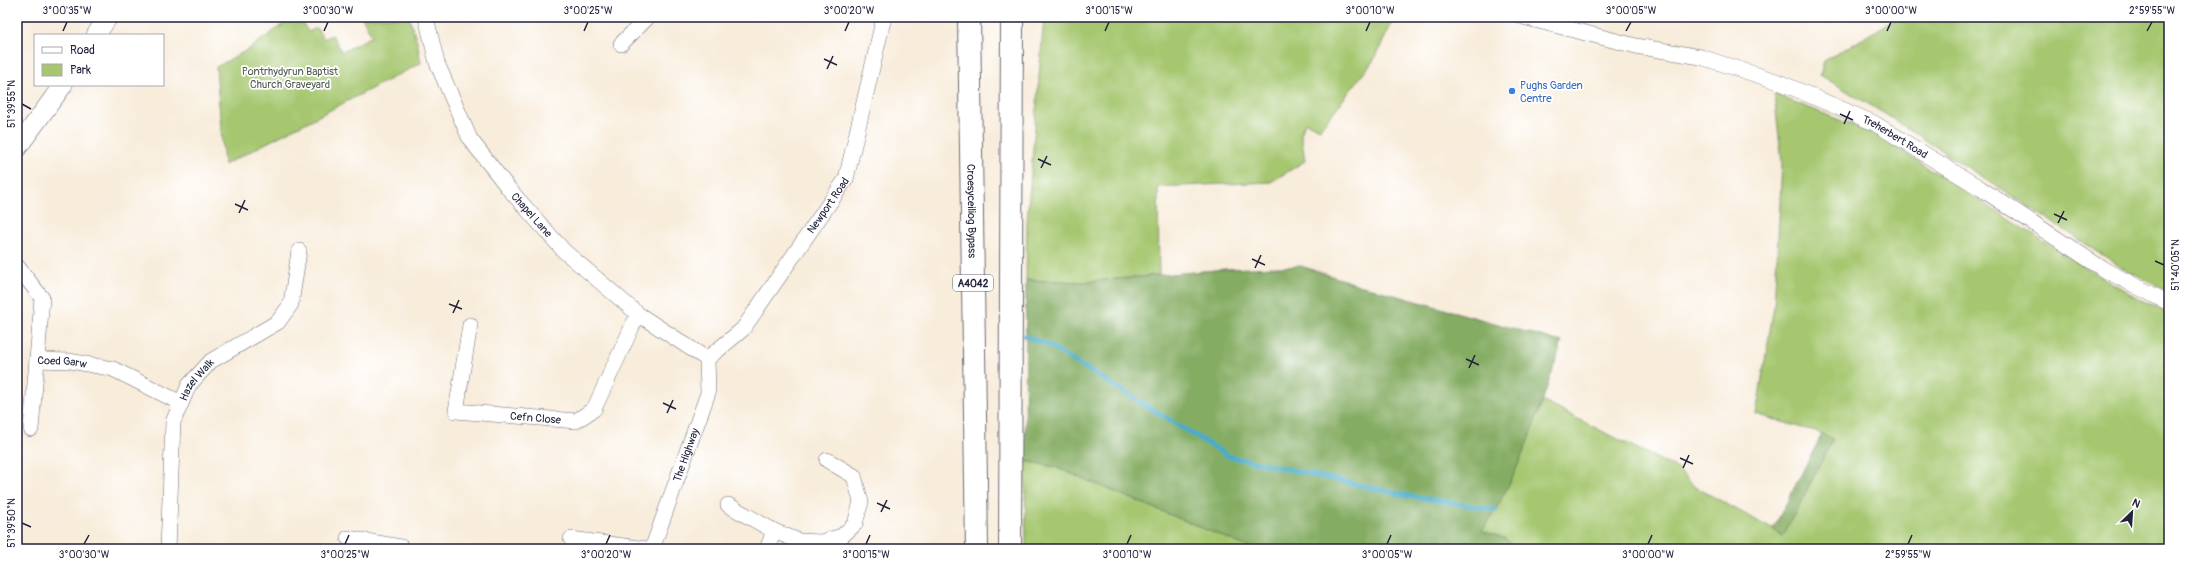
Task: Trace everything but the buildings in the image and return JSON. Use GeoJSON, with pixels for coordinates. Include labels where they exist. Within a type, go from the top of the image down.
{"type":"FeatureCollection","features":[{"type":"Feature","properties":{"kind":"highway","name":"Croesyceiliog Bypass"},"geometry":{"type":"LineString","coordinates":[[969,17],[977,549]]}},
{"type":"Feature","properties":{"kind":"highway"},"geometry":{"type":"LineString","coordinates":[[1010,549],[1012,17]]}},
{"type":"Feature","properties":{"kind":"street"},"geometry":{"type":"LineString","coordinates":[[97,34],[108,17]]}},
{"type":"Feature","properties":{"kind":"street","name":"Chapel Lane"},"geometry":{"type":"LineString","coordinates":[[426,17],[437,63],[470,139],[509,189],[564,251],[638,314],[707,359]]}},
{"type":"Feature","properties":{"kind":"street"},"geometry":{"type":"LineString","coordinates":[[621,44],[648,17]]}},
{"type":"Feature","properties":{"kind":"street","name":"Newport Road"},"geometry":{"type":"LineString","coordinates":[[707,359],[743,329],[846,179],[882,17]]}},
{"type":"Feature","properties":{"kind":"street","name":"Treherbert Road"},"geometry":{"type":"LineString","coordinates":[[1523,17],[1636,46],[1702,57],[1779,82],[1874,123],[1980,188],[2103,269],[2169,303]]}},
{"type":"Feature","properties":{"kind":"street"},"geometry":{"type":"LineString","coordinates":[[17,148],[62,86]]}},
{"type":"Feature","properties":{"kind":"street","name":"Hazel Walk"},"geometry":{"type":"LineString","coordinates":[[168,549],[173,422],[188,385],[211,361],[278,322],[291,304],[299,251]]}},
{"type":"Feature","properties":{"kind":"street","name":"Coed Garw"},"geometry":{"type":"LineString","coordinates":[[17,266],[42,298],[37,360],[70,361],[113,370],[181,403]]}},
{"type":"Feature","properties":{"kind":"street","name":"Cefn Close"},"geometry":{"type":"LineString","coordinates":[[470,325],[456,411],[576,421],[594,409],[638,314]]}},
{"type":"Feature","properties":{"kind":"street","name":"The Highway"},"geometry":{"type":"LineString","coordinates":[[652,549],[708,393],[707,359]]}},
{"type":"Feature","properties":{"kind":"street"},"geometry":{"type":"LineString","coordinates":[[31,430],[37,360]]}},
{"type":"Feature","properties":{"kind":"street"},"geometry":{"type":"LineString","coordinates":[[728,506],[774,531],[799,541],[821,542],[842,536],[855,524],[861,502],[854,476],[827,460]]}},
{"type":"Feature","properties":{"kind":"street"},"geometry":{"type":"LineString","coordinates":[[767,549],[774,531]]}},
{"type":"Feature","properties":{"kind":"street"},"geometry":{"type":"LineString","coordinates":[[348,538],[401,547],[401,549]]}},
{"type":"Feature","properties":{"kind":"street"},"geometry":{"type":"LineString","coordinates":[[571,539],[646,549]]}},
{"type":"Feature","properties":{"kind":"green space","name":"Pontrhydyrun Baptist Church Graveyard"},"geometry":{"type":"Polygon","coordinates":[[[293,17],[299,17],[308,32],[317,28],[323,39],[332,35],[342,52],[372,36],[362,17],[409,17],[417,41],[421,63],[224,165],[216,67],[249,49],[293,17]]]}},
{"type":"Feature","properties":{"kind":"green space"},"geometry":{"type":"Polygon","coordinates":[[[1044,17],[1395,17],[1374,60],[1320,129],[1305,122],[1301,134],[1305,161],[1271,182],[1158,187],[1159,275],[1085,282],[1026,280],[1027,221],[1044,17]]]}},
{"type":"Feature","properties":{"kind":"green space"},"geometry":{"type":"Polygon","coordinates":[[[1899,17],[2169,17],[2169,291],[2132,274],[1885,114],[1820,75],[1824,61],[1899,17]]]}},
{"type":"Feature","properties":{"kind":"green space"},"geometry":{"type":"Polygon","coordinates":[[[1774,94],[1875,134],[2075,261],[2141,300],[2169,312],[2169,549],[1514,549],[1506,539],[1482,531],[1509,484],[1542,401],[1678,469],[1692,485],[1783,535],[1833,439],[1822,434],[1756,414],[1774,306],[1780,202],[1782,162],[1774,94]]]}},
{"type":"Feature","properties":{"kind":"green space"},"geometry":{"type":"Polygon","coordinates":[[[1301,266],[1359,285],[1562,342],[1519,463],[1508,487],[1482,531],[1506,539],[1514,549],[1253,549],[1055,467],[1025,461],[1026,280],[1085,282],[1225,269],[1301,266]]]}},
{"type":"Feature","properties":{"kind":"green space"},"geometry":{"type":"Polygon","coordinates":[[[1822,434],[1833,439],[1783,536],[1773,529],[1822,434]]]}},
{"type":"Feature","properties":{"kind":"green space"},"geometry":{"type":"Polygon","coordinates":[[[1025,461],[1055,467],[1253,549],[1026,549],[1025,461]]]}},
{"type":"Feature","properties":{"kind":"waterway"},"geometry":{"type":"LineString","coordinates":[[1025,336],[1048,345],[1228,456],[1404,495],[1496,510]]}},
{"type":"Feature","properties":{"kind":"place","name":"Pughs Garden Centre"},"geometry":{"type":"Point","coordinates":[1512,91]}}]}
